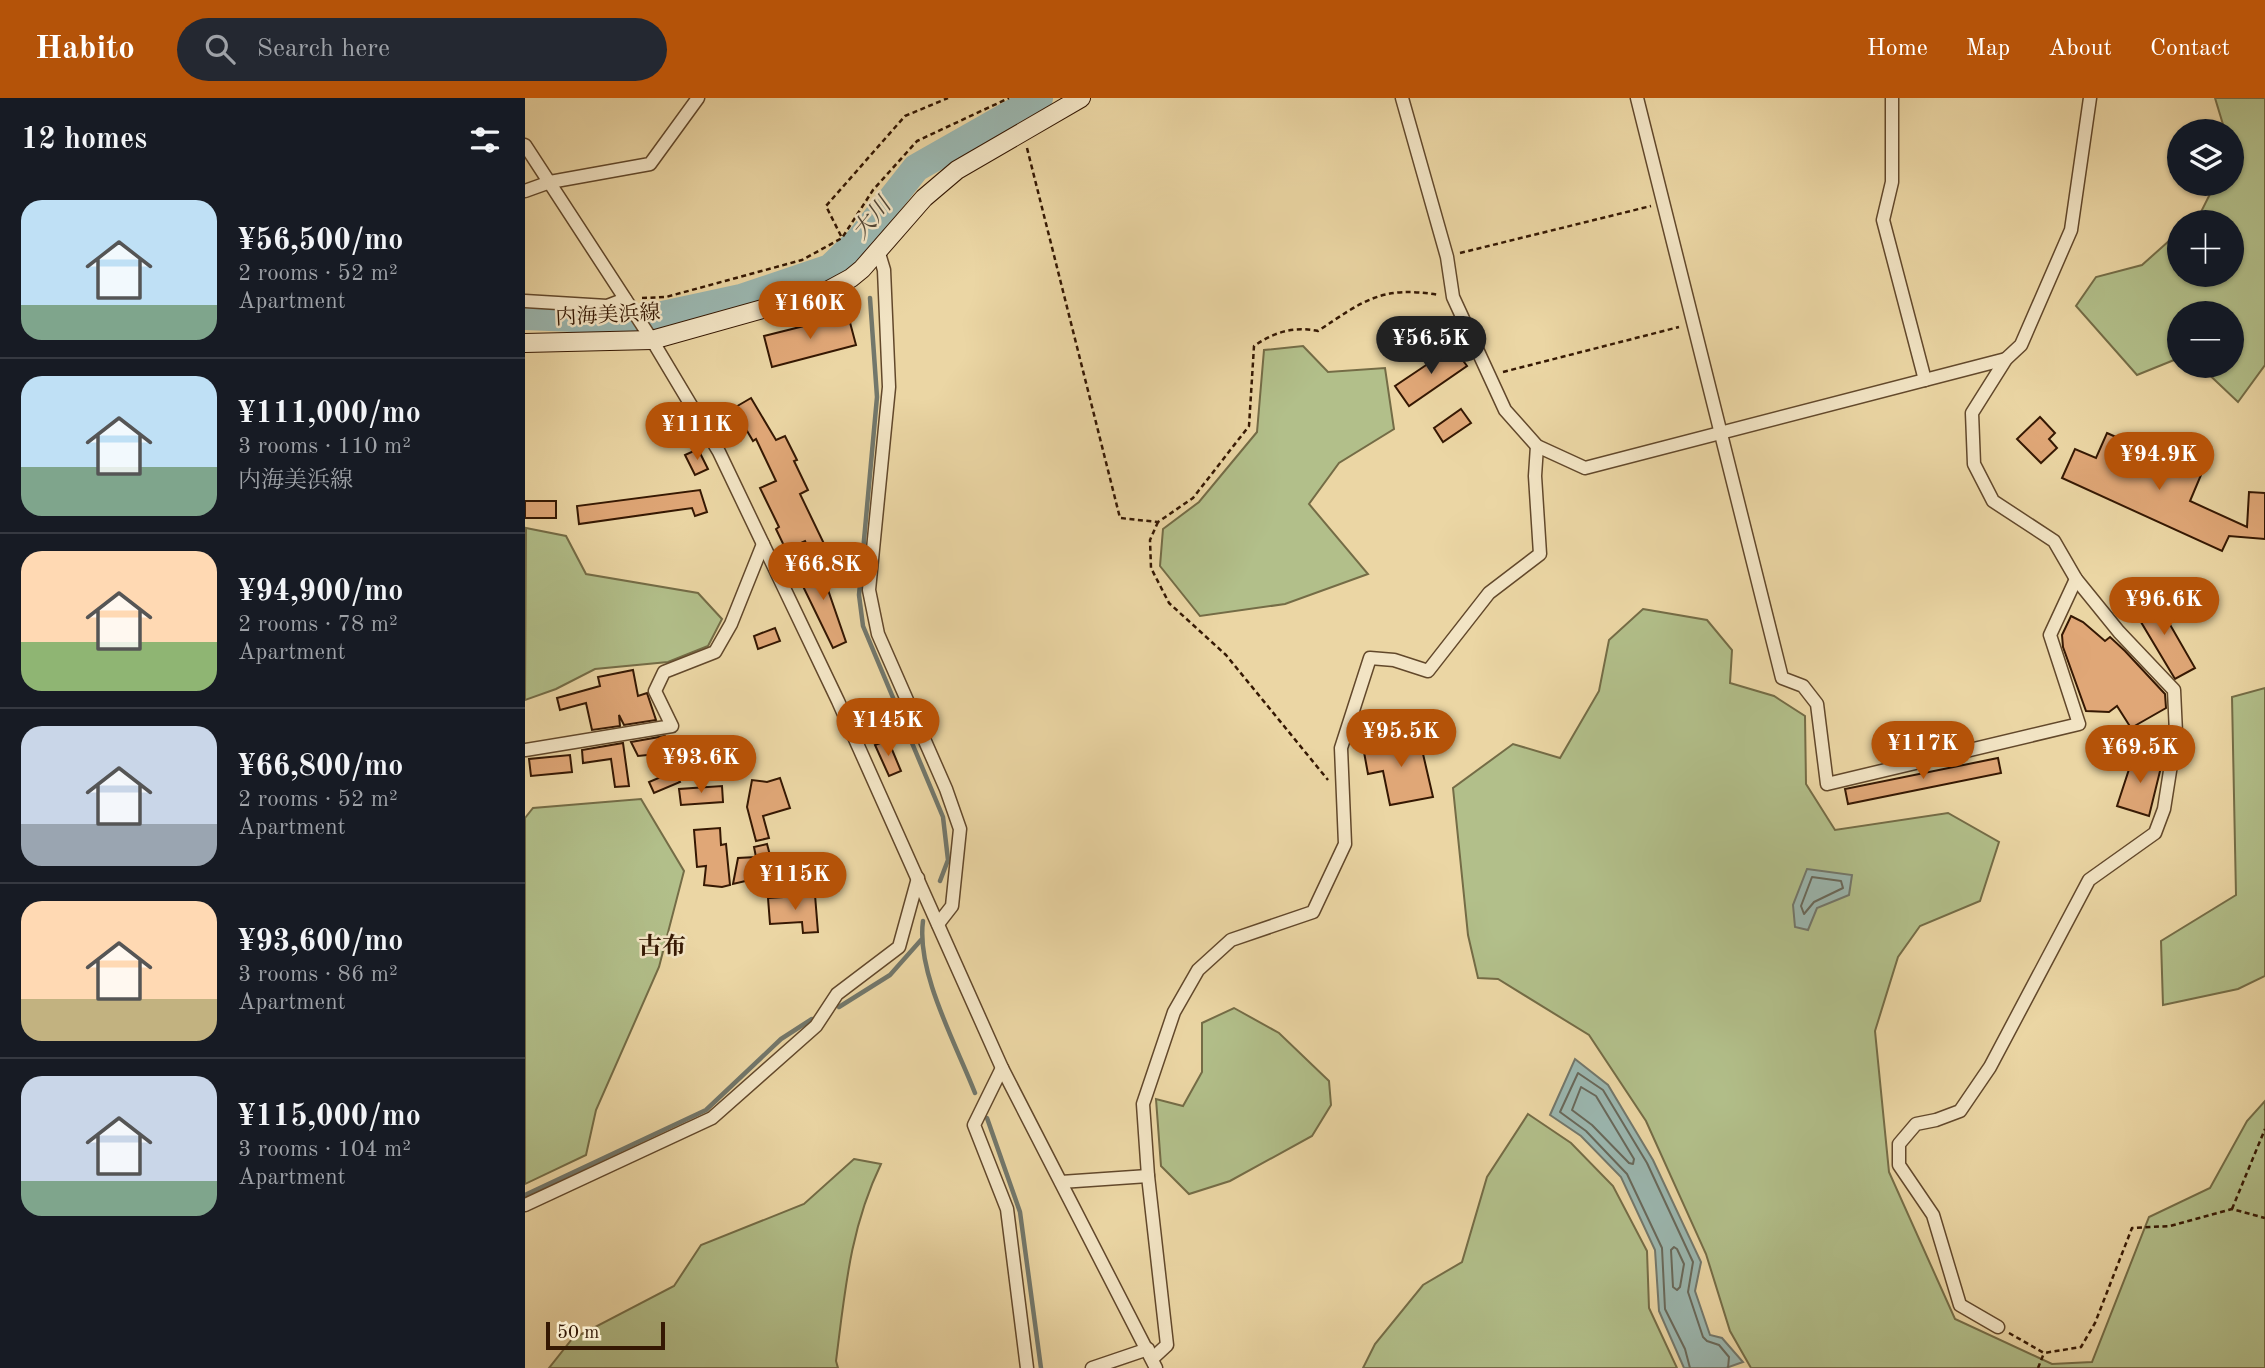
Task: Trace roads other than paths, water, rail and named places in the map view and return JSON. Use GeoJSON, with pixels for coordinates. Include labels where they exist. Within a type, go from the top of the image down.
{"type":"FeatureCollection","features":[{"type":"Feature","properties":{"kind":"main road","name":"内海美浜線"},"geometry":{"type":"LineString","coordinates":[[525,342],[648,335],[827,291],[851,278],[924,198],[957,170],[1081,98]]}},
{"type":"Feature","properties":{"kind":"street"},"geometry":{"type":"LineString","coordinates":[[525,191],[550,183],[650,164],[698,98]]}},
{"type":"Feature","properties":{"kind":"street"},"geometry":{"type":"LineString","coordinates":[[1402,98],[1447,257],[1453,297],[1505,410],[1537,446],[1585,468],[2006,359]]}},
{"type":"Feature","properties":{"kind":"street"},"geometry":{"type":"LineString","coordinates":[[1637,98],[1782,678],[1803,686],[1817,704],[1827,784],[2079,724],[2050,635],[2076,579]]}},
{"type":"Feature","properties":{"kind":"street"},"geometry":{"type":"LineString","coordinates":[[1892,98],[1892,183],[1883,220],[1925,380]]}},
{"type":"Feature","properties":{"kind":"street"},"geometry":{"type":"LineString","coordinates":[[1999,1327],[1960,1304],[1933,1215],[1899,1165],[1899,1144],[1916,1124],[1960,1111],[1990,1067],[2089,880],[2155,833],[2165,809],[2176,733],[2174,690],[2119,632],[2076,579],[2054,541],[1993,501],[1974,464],[1972,413],[2006,359],[2021,345],[2071,230],[2090,98]]}},
{"type":"Feature","properties":{"kind":"street"},"geometry":{"type":"LineString","coordinates":[[525,145],[648,335],[719,452],[918,878],[1002,1068],[1152,1358]]}},
{"type":"Feature","properties":{"kind":"street"},"geometry":{"type":"LineString","coordinates":[[878,250],[884,271],[889,387],[869,590],[878,634],[946,789],[960,829],[952,906],[938,924]]}},
{"type":"Feature","properties":{"kind":"street"},"geometry":{"type":"LineString","coordinates":[[525,301],[607,306],[627,303]]}},
{"type":"Feature","properties":{"kind":"street"},"geometry":{"type":"LineString","coordinates":[[1091,1368],[1152,1358],[1167,1345],[1147,1176],[1143,1104],[1174,1012],[1198,970],[1231,940],[1313,912],[1345,844],[1341,748],[1370,658],[1394,660],[1428,671],[1489,593],[1540,554],[1535,476],[1537,446]]}},
{"type":"Feature","properties":{"kind":"street"},"geometry":{"type":"LineString","coordinates":[[525,750],[672,726],[655,691],[664,672],[715,652],[731,624],[763,544]]}},
{"type":"Feature","properties":{"kind":"street"},"geometry":{"type":"LineString","coordinates":[[525,1205],[712,1118],[816,1026],[837,994],[899,947],[918,878]]}},
{"type":"Feature","properties":{"kind":"street"},"geometry":{"type":"LineString","coordinates":[[1002,1068],[974,1125],[1007,1209],[1027,1368]]}},
{"type":"Feature","properties":{"kind":"street"},"geometry":{"type":"LineString","coordinates":[[1061,1182],[1147,1176]]}},
{"type":"Feature","properties":{"kind":"water"},"geometry":{"type":"Polygon","coordinates":[[[1807,869],[1852,875],[1849,895],[1817,908],[1808,930],[1795,927],[1793,905],[1807,869]]]}},
{"type":"Feature","properties":{"kind":"water"},"geometry":{"type":"Polygon","coordinates":[[[1575,1059],[1608,1085],[1653,1160],[1701,1262],[1695,1291],[1710,1335],[1722,1338],[1743,1362],[1726,1368],[1684,1368],[1659,1311],[1655,1250],[1621,1177],[1581,1136],[1550,1115],[1575,1059]]]}},
{"type":"Feature","properties":{"kind":"waterway","name":"大川"},"geometry":{"type":"LineString","coordinates":[[525,316],[620,320],[658,316],[741,298],[830,268],[860,239],[916,168],[1039,98]]}},
{"type":"Feature","properties":{"kind":"waterway"},"geometry":{"type":"LineString","coordinates":[[870,298],[877,397],[859,595],[863,626],[943,817],[948,860],[940,881]]}},
{"type":"Feature","properties":{"kind":"waterway"},"geometry":{"type":"LineString","coordinates":[[923,921],[922,941],[931,985],[975,1093]]}},
{"type":"Feature","properties":{"kind":"waterway"},"geometry":{"type":"LineString","coordinates":[[839,1007],[890,975],[921,940]]}},
{"type":"Feature","properties":{"kind":"waterway"},"geometry":{"type":"LineString","coordinates":[[525,1195],[706,1110],[781,1039],[812,1019]]}},
{"type":"Feature","properties":{"kind":"waterway"},"geometry":{"type":"LineString","coordinates":[[987,1118],[1020,1212],[1041,1368]]}},
{"type":"Feature","properties":{"kind":"district","name":"古布"},"geometry":{"type":"Point","coordinates":[662,948]}}]}
